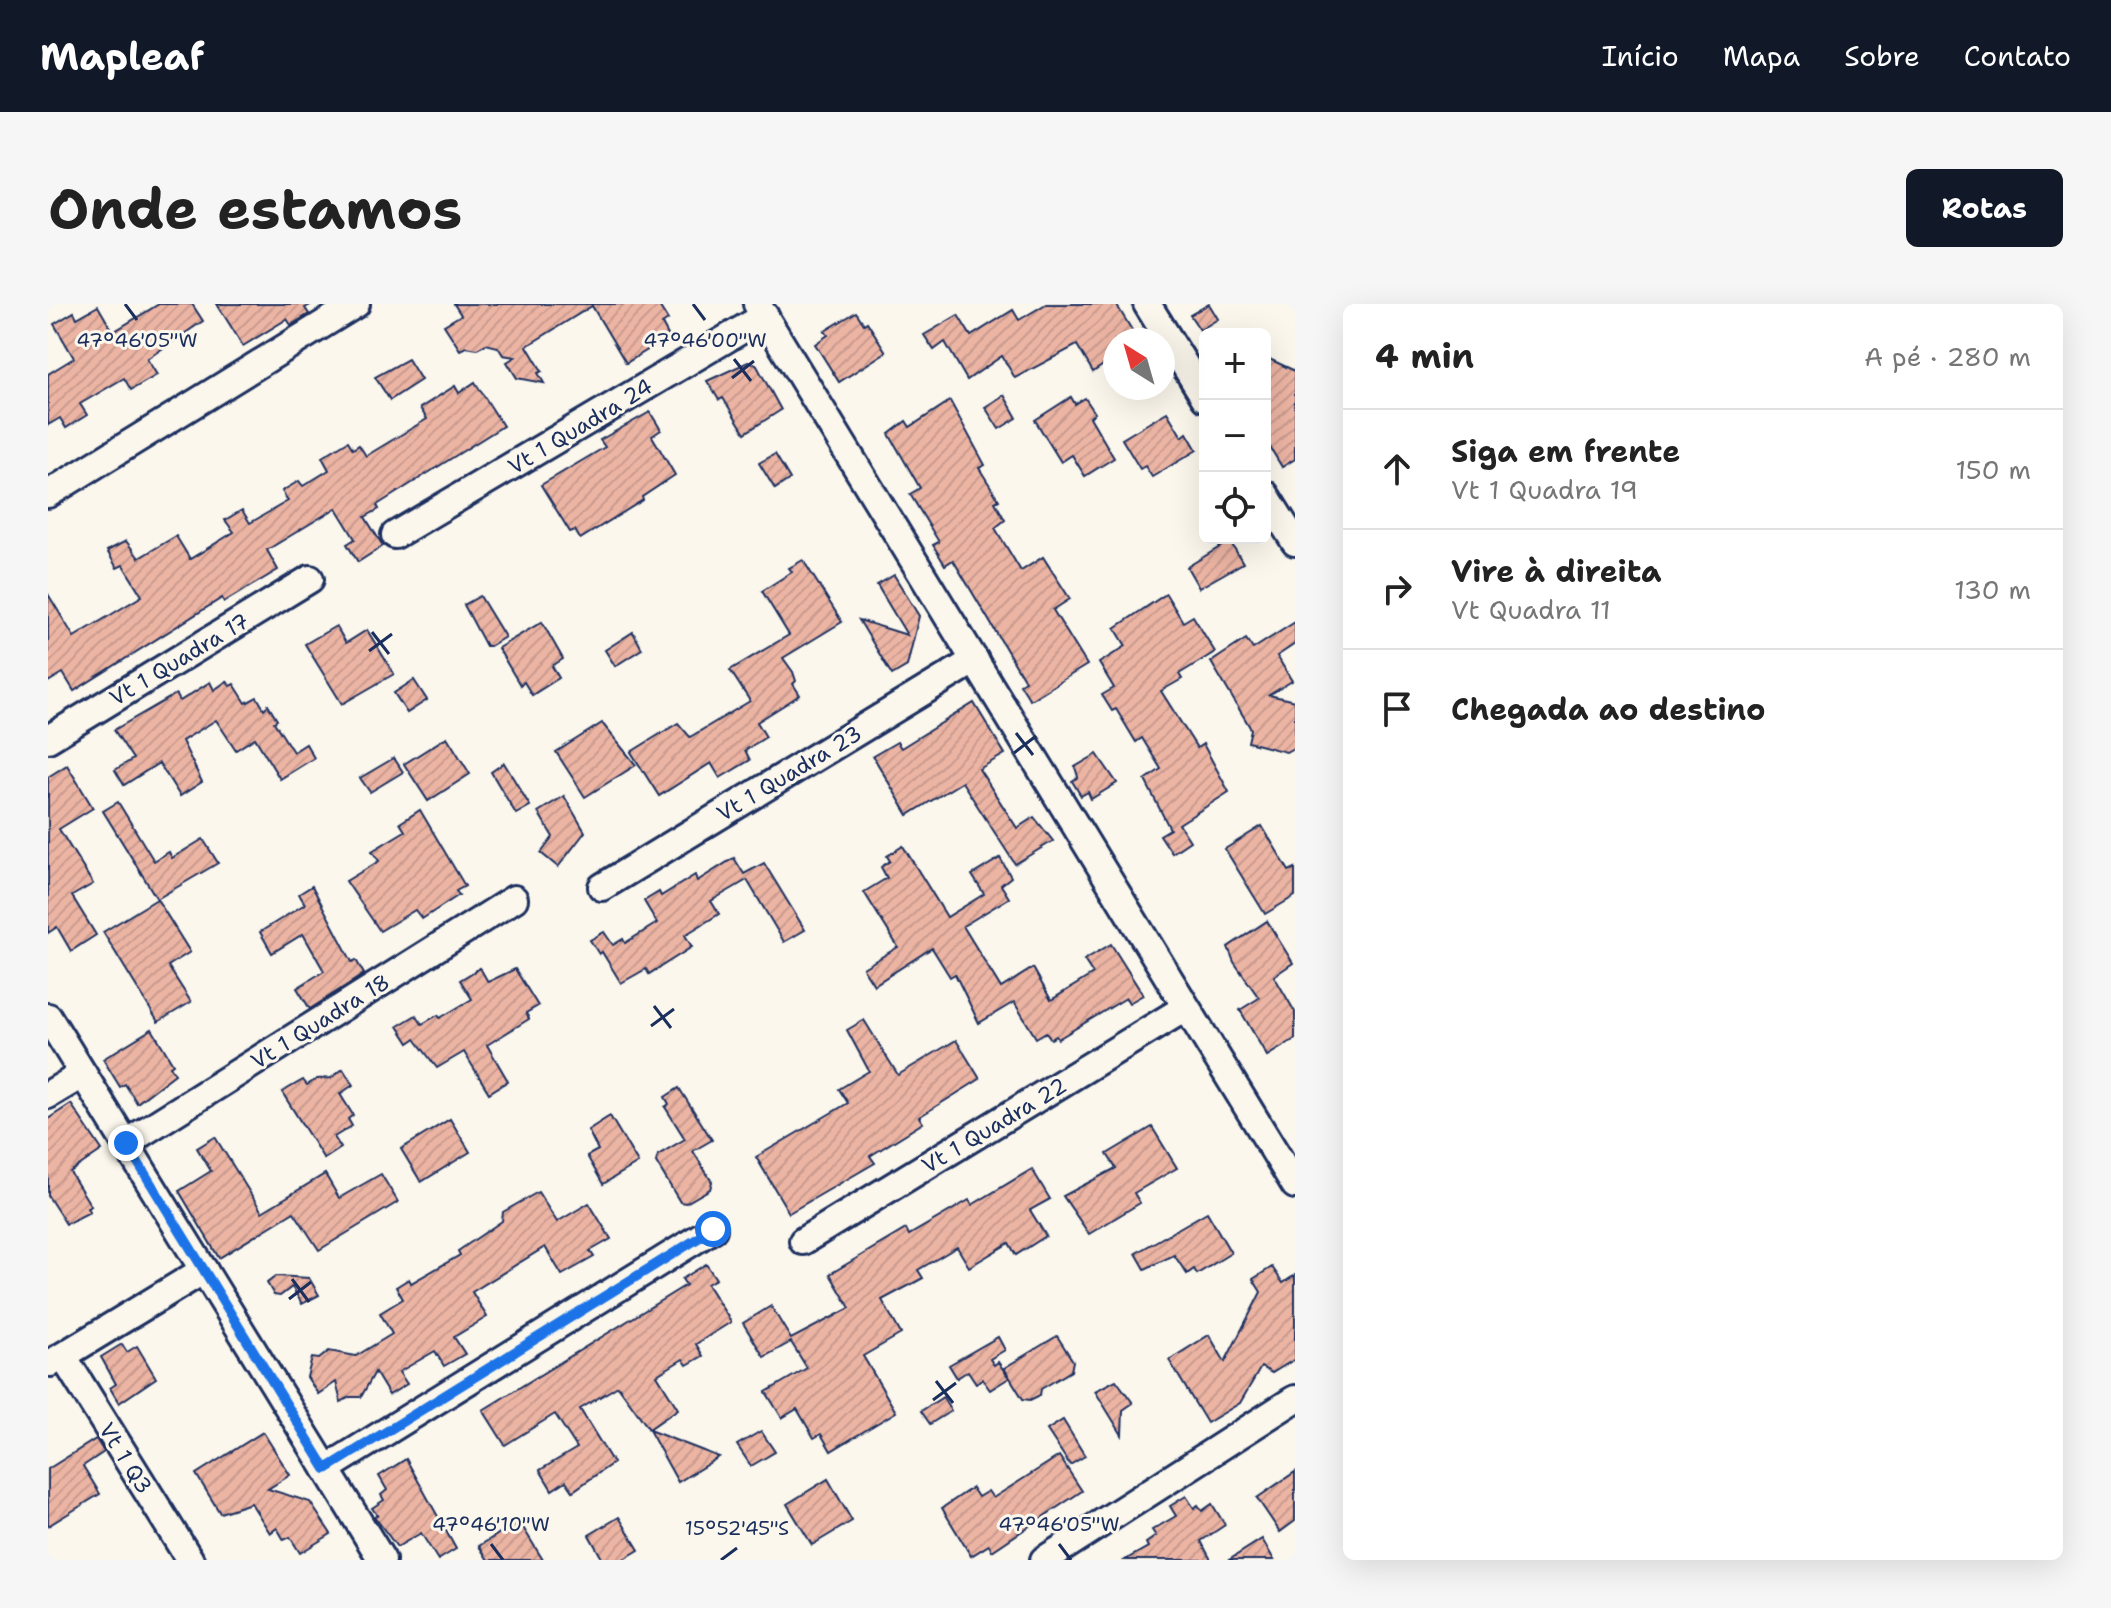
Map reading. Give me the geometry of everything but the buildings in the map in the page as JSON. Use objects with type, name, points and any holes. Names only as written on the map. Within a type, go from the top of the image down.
[{"type":"street","points":[[48,494],[356,304]]},
{"type":"street","points":[[1147,304],[1199,388]]},
{"type":"street","points":[[761,310],[1295,1185]]},
{"type":"street","name":"Vt 1 Quadra 24","points":[[395,535],[761,310]]},
{"type":"street","points":[[1271,504],[1295,542]]},
{"type":"street","name":"Vt 1 Quadra 17","points":[[48,739],[310,579]]},
{"type":"street","name":"Vt 1 Quadra 23","points":[[602,887],[975,660]]},
{"type":"street","name":"Vt 1 Quadra 18","points":[[126,1143],[514,899]]},
{"type":"street","name":"Vt 1 Quadra 22","points":[[803,1241],[1185,1008]]},
{"type":"street","points":[[48,1017],[382,1560]]},
{"type":"street","points":[[48,1095],[83,1074]]},
{"type":"street","points":[[326,1469],[713,1229]]},
{"type":"street","points":[[56,1360],[204,1270]]},
{"type":"street","name":"Vt 1 Q3","points":[[56,1360],[190,1560]]},
{"type":"street","points":[[1044,1560],[1295,1399]]},
{"type":"route","points":[[126,1143],[326,1469],[713,1229]]}]
